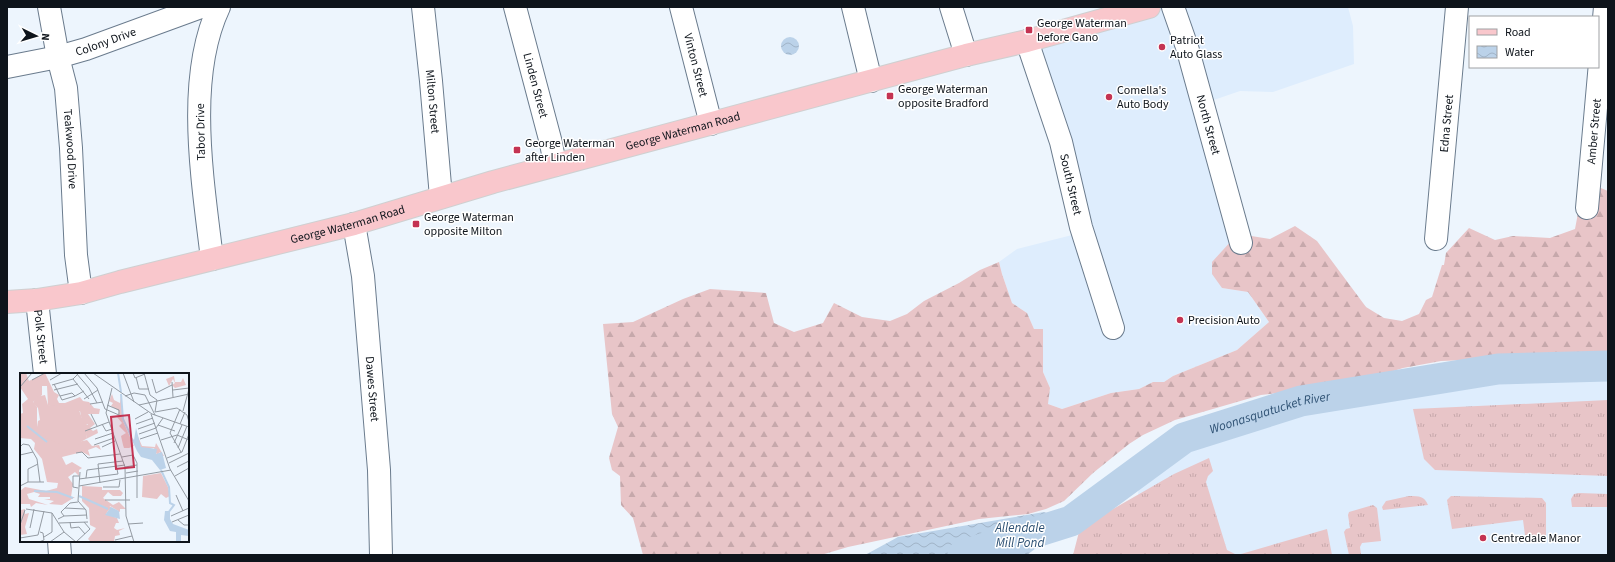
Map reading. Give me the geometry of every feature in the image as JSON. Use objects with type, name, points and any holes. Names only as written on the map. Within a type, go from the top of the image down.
[{"type":"main road","name":"George Waterman Road","points":[[7,302],[37,300],[81,293],[354,224],[441,197],[555,165],[966,55],[1027,41],[1119,11],[1149,7]]},
{"type":"street","name":"Teakwood Drive","points":[[49,7],[58,57],[66,88],[71,148],[76,256],[81,293]]},
{"type":"street","name":"Colony Drive","points":[[7,66],[58,57],[116,39],[201,7]]},
{"type":"street","name":"Tabor Drive","points":[[212,259],[202,179],[199,109],[203,61],[207,39],[219,7]]},
{"type":"street","name":"Milton Street","points":[[423,7],[441,197]]},
{"type":"street","name":"Linden Street","points":[[515,7],[551,143],[555,165]]},
{"type":"street","name":"Vinton Street","points":[[681,7],[711,124]]},
{"type":"street","points":[[853,7],[871,81]]},
{"type":"street","points":[[951,7],[966,55]]},
{"type":"street","name":"North Street","points":[[1173,7],[1187,47],[1241,243]]},
{"type":"street","name":"Edna Street","points":[[1436,239],[1457,7]]},
{"type":"street","name":"Amber Street","points":[[1587,208],[1605,7]]},
{"type":"street","name":"South Street","points":[[1027,41],[1061,142],[1081,227],[1113,328]]},
{"type":"street","name":"Dawes Street","points":[[354,224],[363,276],[379,463],[381,555]]},
{"type":"street","name":"Polk Street","points":[[37,300],[45,373]]},
{"type":"street","points":[[59,542],[60,555]]},
{"type":"shaded area","points":[[1140,7],[1348,7],[1353,26],[1354,64],[1273,92],[1240,91],[1205,103],[1233,221],[1222,288],[1248,292],[1269,322],[1237,350],[1173,376],[1164,382],[1153,382],[1139,389],[1111,393],[1062,409],[1048,404],[1050,388],[1043,372],[1043,330],[1034,329],[1027,313],[1012,303],[999,262],[1017,249],[1080,233],[1028,38]]},
{"type":"shaded area","points":[[1608,376],[1608,555],[1163,555],[1138,496],[1140,464],[1144,460],[1195,436],[1242,422],[1286,412],[1460,389],[1487,382],[1535,382]]},
{"type":"green space","points":[[1591,184],[1608,191],[1608,356],[1588,355],[1441,361],[1403,368],[1384,374],[1293,391],[1261,395],[1175,420],[1143,435],[1129,444],[1093,473],[1064,501],[1046,509],[1028,514],[979,519],[848,547],[821,555],[643,555],[633,518],[621,505],[620,476],[612,470],[609,458],[618,427],[612,414],[603,324],[633,322],[683,299],[710,289],[766,293],[774,323],[794,332],[823,323],[834,303],[862,317],[890,321],[907,314],[924,301],[959,283],[980,270],[999,262],[1012,303],[1027,313],[1034,329],[1043,329],[1043,372],[1050,388],[1048,404],[1062,409],[1111,393],[1139,389],[1153,382],[1164,382],[1173,376],[1237,350],[1269,322],[1248,292],[1222,288],[1212,274],[1212,262],[1233,239],[1245,235],[1270,239],[1295,226],[1317,241],[1366,307],[1384,318],[1402,321],[1419,314],[1426,300],[1432,297],[1442,265],[1444,265],[1446,253],[1469,228],[1495,240],[1513,236],[1550,238],[1575,229],[1582,192]]},
{"type":"green space","points":[[1608,400],[1608,476],[1435,470],[1424,459],[1413,409]]},
{"type":"green space","points":[[1209,458],[1213,471],[1208,476],[1206,482],[1227,550],[1235,554],[1241,554],[1327,529],[1332,555],[1073,555],[1080,528],[1174,474]]},
{"type":"green space","points":[[1574,494],[1608,494],[1608,507],[1572,507],[1571,499]]},
{"type":"green space","points":[[1409,496],[1421,497],[1428,505],[1383,510],[1382,507],[1386,501]]},
{"type":"green space","points":[[1451,496],[1542,498],[1546,503],[1546,537],[1542,542],[1526,543],[1523,520],[1452,529],[1447,500]]},
{"type":"green space","points":[[1373,505],[1377,508],[1381,541],[1362,543],[1360,547],[1361,554],[1349,555],[1344,532],[1346,529],[1350,528],[1349,512]]},
{"type":"water","points":[[786,37],[794,37],[799,42],[797,53],[794,55],[786,55],[781,50],[781,42]]},
{"type":"water","name":"Allendale Mill Pond","points":[[1044,512],[1071,521],[1027,555],[865,555],[898,537]]},
{"type":"waterway","name":"Woonasquatucket River","points":[[963,555],[1071,521],[1184,438],[1301,401],[1498,369],[1608,366]]},
{"type":"place","name":"George Waterman before Gano","points":[[1029,30]]},
{"type":"place","name":"Patriot Auto Glass","points":[[1162,47]]},
{"type":"place","name":"George Waterman opposite Bradford","points":[[890,96]]},
{"type":"place","name":"Comella's Auto Body","points":[[1109,97]]},
{"type":"place","name":"George Waterman after Linden","points":[[517,150]]},
{"type":"place","name":"George Waterman opposite Milton","points":[[416,224]]},
{"type":"place","name":"Precision Auto","points":[[1180,320]]},
{"type":"place","name":"Centredale Manor","points":[[1483,538]]}]
